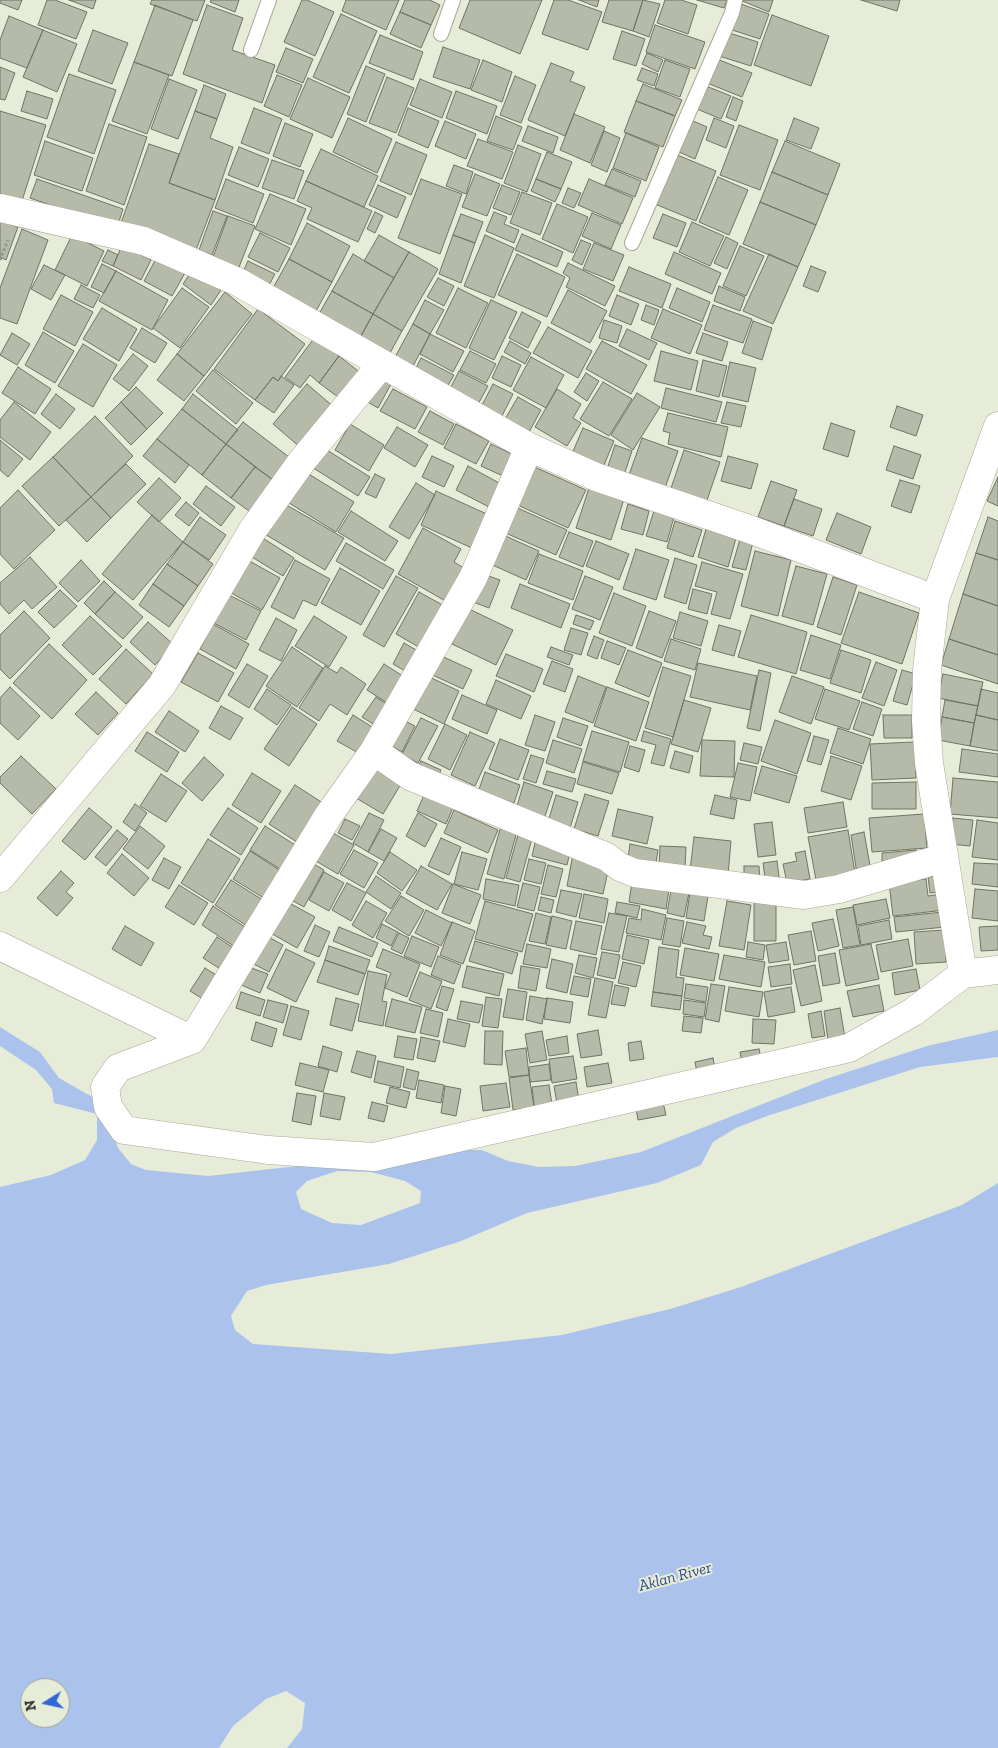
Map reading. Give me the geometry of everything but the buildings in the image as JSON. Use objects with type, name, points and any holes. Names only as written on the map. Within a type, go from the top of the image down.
[{"type":"street","points":[[0,208],[144,241],[238,282],[529,447],[596,477],[749,529],[935,599]]},
{"type":"street","points":[[0,878],[162,685],[252,531],[302,462],[382,364]]},
{"type":"street","points":[[963,974],[929,763],[926,720],[927,670],[935,599],[998,426]]},
{"type":"street","points":[[529,447],[473,578],[374,751],[328,816],[192,1040],[118,1068],[105,1087],[108,1107],[124,1130],[268,1150],[374,1157],[849,1048],[913,1012],[963,974],[998,970]]},
{"type":"street","points":[[374,751],[410,776],[607,857],[620,867],[635,873],[804,895],[839,889],[943,858]]},
{"type":"street","points":[[0,946],[192,1040]]},
{"type":"lane","points":[[251,50],[269,0]]},
{"type":"lane","points":[[442,34],[453,0]]},
{"type":"lane","points":[[632,244],[728,22],[735,0]]},
{"type":"water","name":"Aklan River","points":[[0,1027],[40,1052],[59,1078],[103,1103],[118,1148],[131,1164],[146,1170],[208,1176],[441,1150],[482,1150],[508,1161],[539,1167],[575,1166],[641,1152],[826,1079],[927,1046],[998,1030],[998,1057],[920,1067],[767,1116],[736,1128],[713,1142],[701,1165],[657,1183],[527,1213],[461,1241],[389,1264],[266,1285],[247,1291],[231,1316],[235,1330],[253,1344],[391,1354],[562,1335],[670,1309],[741,1287],[962,1205],[998,1183],[998,1748],[287,1748],[302,1729],[305,1703],[286,1691],[266,1699],[233,1726],[219,1748],[0,1748],[0,1187],[51,1175],[85,1160],[97,1140],[97,1114],[54,1103],[52,1089],[36,1070],[0,1046]],"holes":[[[337,1171],[371,1172],[405,1181],[421,1191],[420,1203],[361,1225],[332,1223],[301,1209],[296,1192],[307,1181]]]}]
